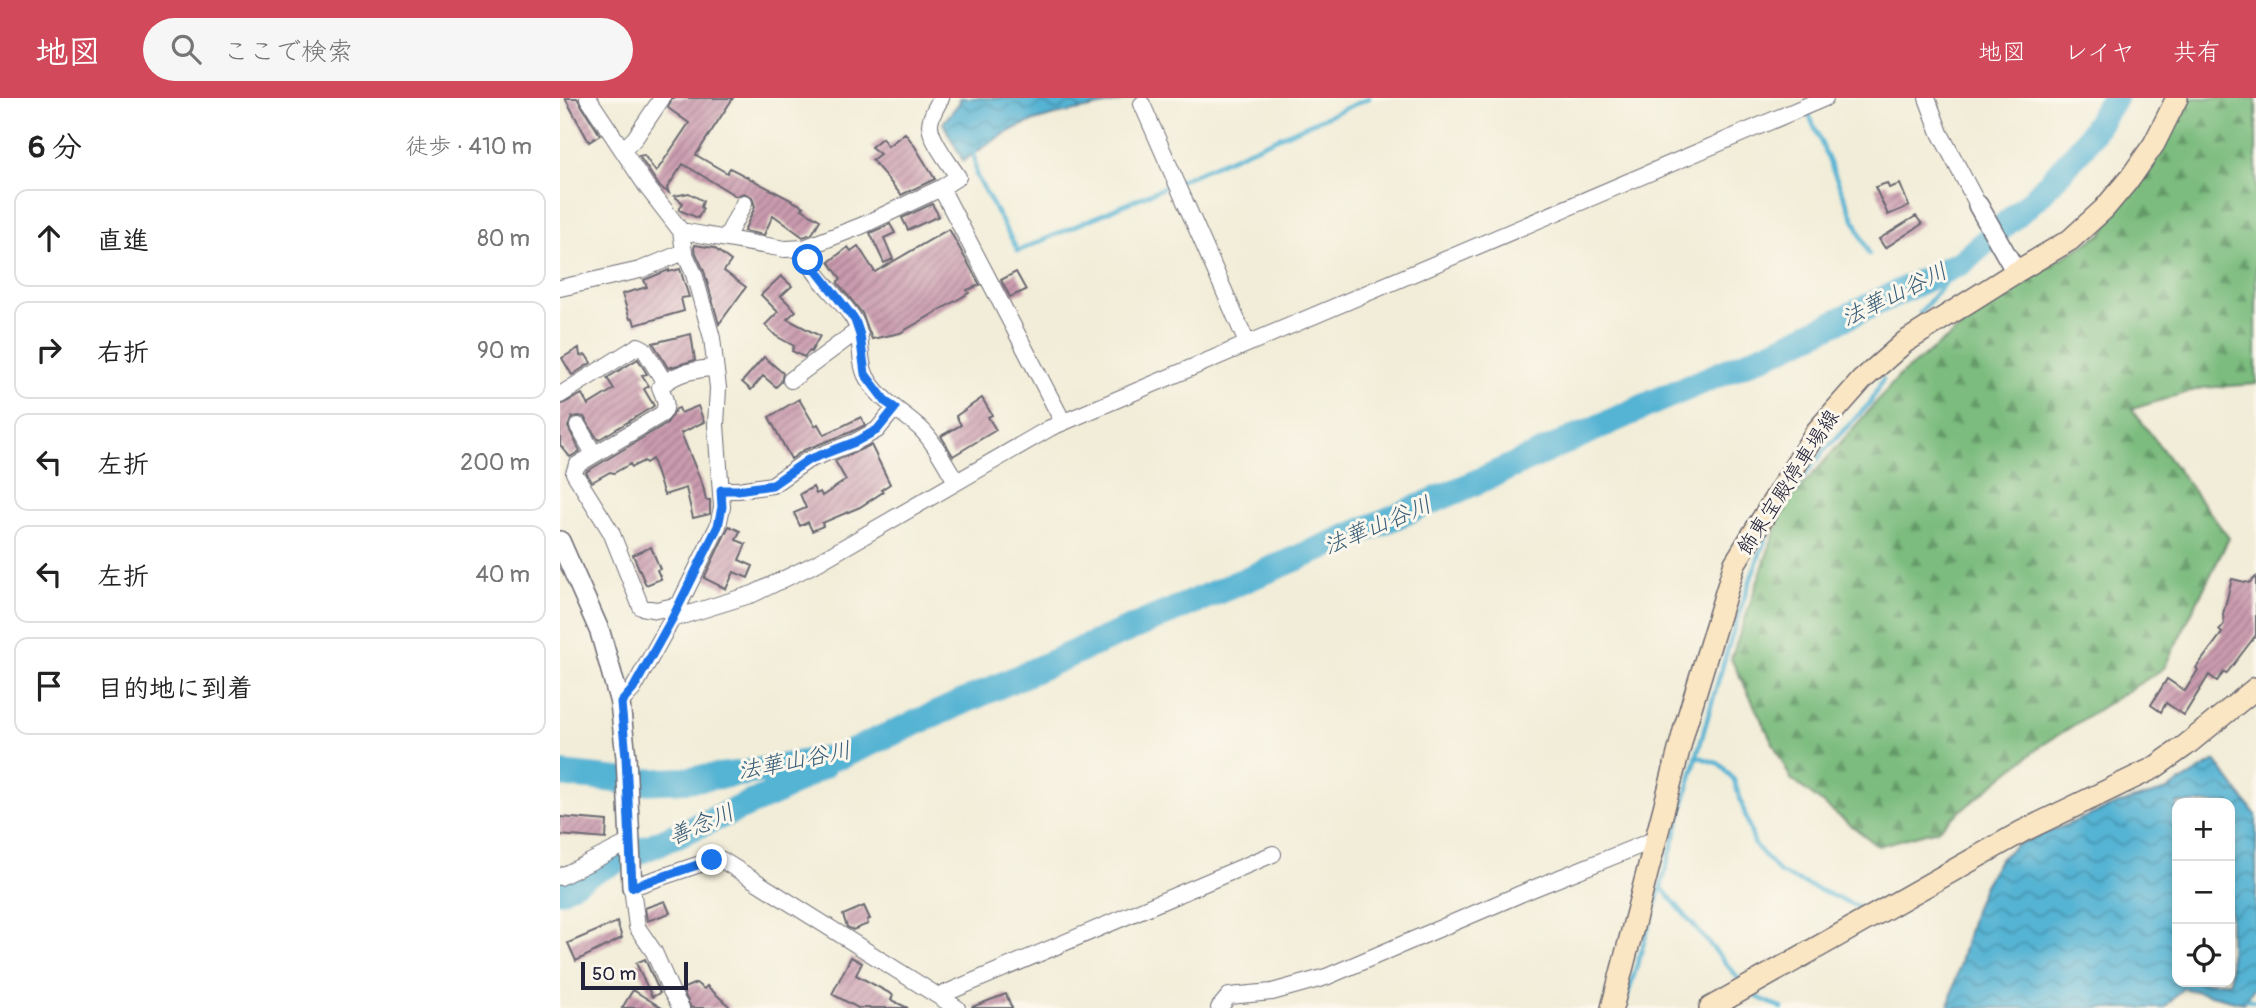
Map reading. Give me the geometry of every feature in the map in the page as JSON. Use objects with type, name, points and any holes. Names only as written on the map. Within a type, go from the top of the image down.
[{"type":"main road","name":"飾東宝殿停車場線","points":[[1612,1008],[1700,672],[1735,563],[1816,432],[1862,380],[1905,342],[2070,240],[2104,209],[2132,177],[2154,144],[2177,98]]},
{"type":"main road","points":[[1710,1008],[2023,831],[2154,768],[2256,688]]},
{"type":"street","points":[[588,98],[647,187],[681,231],[684,252],[694,274],[712,338],[718,388],[716,425],[722,507],[718,526],[676,612],[633,689],[621,703]]},
{"type":"street","points":[[623,150],[635,138],[662,98]]},
{"type":"street","points":[[681,231],[785,249],[804,248],[836,237],[941,188],[958,177],[933,137],[930,127],[941,98]]},
{"type":"street","points":[[715,367],[679,373],[664,383],[660,387],[666,409],[662,415],[577,465],[574,472],[611,532],[641,607],[676,612],[753,594],[817,563],[1063,422],[1825,98]]},
{"type":"street","points":[[1927,98],[1940,133],[2015,272]]},
{"type":"street","points":[[1142,104],[1247,343]]},
{"type":"street","points":[[941,188],[1063,422]]},
{"type":"street","points":[[726,238],[744,203]]},
{"type":"street","points":[[804,248],[808,260],[855,320],[860,335],[865,374],[886,402],[926,434],[956,481]]},
{"type":"street","points":[[560,288],[640,270],[684,252]]},
{"type":"street","points":[[791,380],[853,334],[860,335]]},
{"type":"street","points":[[560,395],[638,346],[644,349],[664,383]]},
{"type":"street","points":[[721,490],[772,485],[808,460],[855,442],[877,430],[895,408]]},
{"type":"street","points":[[578,426],[594,454]]},
{"type":"street","points":[[560,541],[600,632],[621,703],[637,927],[654,952],[681,1008]]},
{"type":"street","points":[[1219,1008],[1229,996],[1272,992],[1326,977],[1656,839]]},
{"type":"street","points":[[560,877],[630,844]]},
{"type":"street","points":[[939,996],[1273,854]]},
{"type":"street","points":[[632,881],[722,860],[957,1008]]},
{"type":"green space","points":[[2191,98],[2256,98],[2256,384],[2202,388],[2132,409],[2229,538],[2164,668],[2041,746],[1937,830],[1878,846],[1791,779],[1731,659],[1783,508],[1901,374],[2010,290],[2103,233]]},
{"type":"water","points":[[959,98],[1133,98],[1025,124],[963,161],[943,123],[960,102]]},
{"type":"water","points":[[2215,761],[2256,815],[2256,985],[2243,1003],[2183,988],[2164,1008],[1948,1008],[1974,910],[1984,885],[1999,860],[2016,845],[2118,804],[2167,790]]},
{"type":"building","points":[[565,98],[577,98],[600,135],[589,142]]},
{"type":"building","points":[[672,98],[733,98],[696,155],[727,173],[730,168],[804,207],[802,209],[820,220],[812,234],[803,237],[773,215],[764,235],[744,231],[755,207],[752,197],[744,193],[736,196],[683,164],[667,188],[669,193],[660,187],[639,156],[644,155],[656,172],[689,123],[668,108]]},
{"type":"building","points":[[905,133],[935,179],[901,195],[872,160],[880,154],[871,147],[882,138],[888,146]]},
{"type":"building","points":[[1887,183],[1889,188],[1900,184],[1909,206],[1888,215],[1875,187]]},
{"type":"building","points":[[689,193],[703,201],[703,209],[698,218],[679,210],[683,203],[674,196]]},
{"type":"building","points":[[932,204],[939,216],[908,230],[902,218]]},
{"type":"building","points":[[1916,216],[1922,224],[1885,248],[1879,239]]},
{"type":"building","points":[[890,224],[895,233],[884,238],[893,259],[884,263],[870,233]]},
{"type":"building","points":[[949,229],[980,285],[967,290],[969,293],[900,333],[872,339],[862,313],[838,283],[841,279],[829,262],[848,247],[851,251],[858,246],[875,272]]},
{"type":"building","points":[[695,245],[714,248],[731,261],[724,271],[746,287],[719,324],[704,271],[694,249]]},
{"type":"building","points":[[680,269],[689,297],[681,298],[684,311],[635,325],[633,318],[630,319],[622,294],[647,287],[644,280],[669,270]]},
{"type":"building","points":[[1016,272],[1026,290],[1010,297],[1001,280]]},
{"type":"building","points":[[781,276],[792,286],[781,296],[796,311],[787,319],[820,336],[811,352],[804,357],[792,351],[794,346],[776,336],[765,325],[778,312],[761,295]]},
{"type":"building","points":[[691,334],[695,360],[668,368],[653,343]]},
{"type":"building","points":[[579,348],[580,356],[586,355],[591,363],[572,375],[562,358]]},
{"type":"building","points":[[764,357],[783,373],[781,382],[776,387],[763,376],[751,390],[742,382]]},
{"type":"building","points":[[638,359],[647,374],[642,375],[649,386],[644,389],[654,406],[598,440],[584,417],[572,417],[568,427],[580,451],[570,457],[560,445],[560,405],[582,394],[588,405],[614,389],[607,378]]},
{"type":"building","points":[[982,398],[992,415],[988,417],[996,430],[953,456],[941,436],[961,425],[956,416]]},
{"type":"building","points":[[799,399],[815,426],[818,424],[824,435],[861,417],[865,425],[804,450],[791,459],[769,417]]},
{"type":"building","points":[[698,406],[704,422],[681,433],[706,500],[710,500],[710,514],[693,518],[686,488],[664,495],[652,459],[632,467],[630,464],[592,482],[586,472],[667,423],[676,409],[679,408],[681,413]]},
{"type":"building","points":[[871,445],[890,484],[881,490],[883,492],[860,507],[822,523],[823,526],[812,531],[808,522],[800,526],[794,513],[806,508],[800,494],[813,487],[816,494],[820,492],[822,496],[846,480],[835,461]]},
{"type":"building","points":[[729,526],[740,531],[736,540],[746,544],[739,560],[753,566],[748,578],[734,572],[726,589],[704,578]]},
{"type":"building","points":[[651,547],[661,579],[646,585],[633,555]]},
{"type":"building","points":[[2256,577],[2256,635],[2226,674],[2224,672],[2217,681],[2209,675],[2184,715],[2166,703],[2161,712],[2151,705],[2167,679],[2185,691],[2198,670],[2196,668],[2222,633],[2219,630],[2224,624],[2223,614],[2232,579],[2249,583]]},
{"type":"building","points":[[560,817],[607,821],[606,839],[560,835]]},
{"type":"building","points":[[665,901],[670,913],[647,921],[645,908]]},
{"type":"building","points":[[864,906],[870,919],[867,920],[868,924],[853,930],[847,927],[843,915]]},
{"type":"building","points":[[617,922],[622,938],[576,961],[568,943]]},
{"type":"building","points":[[851,957],[862,963],[856,975],[893,995],[891,1000],[908,1008],[858,1008],[832,994]]},
{"type":"building","points":[[645,959],[660,993],[652,997],[636,963]]},
{"type":"building","points":[[696,983],[704,989],[707,986],[731,1008],[691,1008],[682,989]]},
{"type":"building","points":[[633,990],[662,1008],[622,1008]]},
{"type":"building","points":[[1006,994],[1012,1008],[972,1008],[972,1007]]},
{"type":"waterway","points":[[974,151],[976,175],[1018,251],[1369,98]]},
{"type":"waterway","name":"法華山谷川","points":[[560,774],[637,782],[685,780],[745,773],[841,756],[1096,643],[1461,489],[1781,348],[1962,262],[2039,195],[2084,145],[2114,98]]},
{"type":"waterway","points":[[1807,110],[1869,254]]},
{"type":"waterway","points":[[1920,313],[1962,262]]},
{"type":"waterway","points":[[1785,501],[1823,452],[1870,403],[1883,379]]},
{"type":"waterway","points":[[1624,1008],[1740,610],[1773,520]]},
{"type":"waterway","points":[[1696,756],[1720,764],[1734,780],[1755,845],[1780,873],[1863,909],[1875,903]]},
{"type":"waterway","name":"善念川","points":[[560,890],[596,870],[779,791],[824,765]]},
{"type":"waterway","points":[[1661,887],[1740,980]]},
{"type":"waterway","points":[[1752,995],[1782,1008]]},
{"type":"waterway","points":[[2247,999],[2256,1001]]},
{"type":"route","points":[[712,860],[632,887],[621,703],[633,689],[672,619],[718,526],[722,507],[721,490],[772,485],[808,460],[855,442],[877,430],[895,408],[886,402],[865,374],[860,335],[855,320],[808,260]]}]
